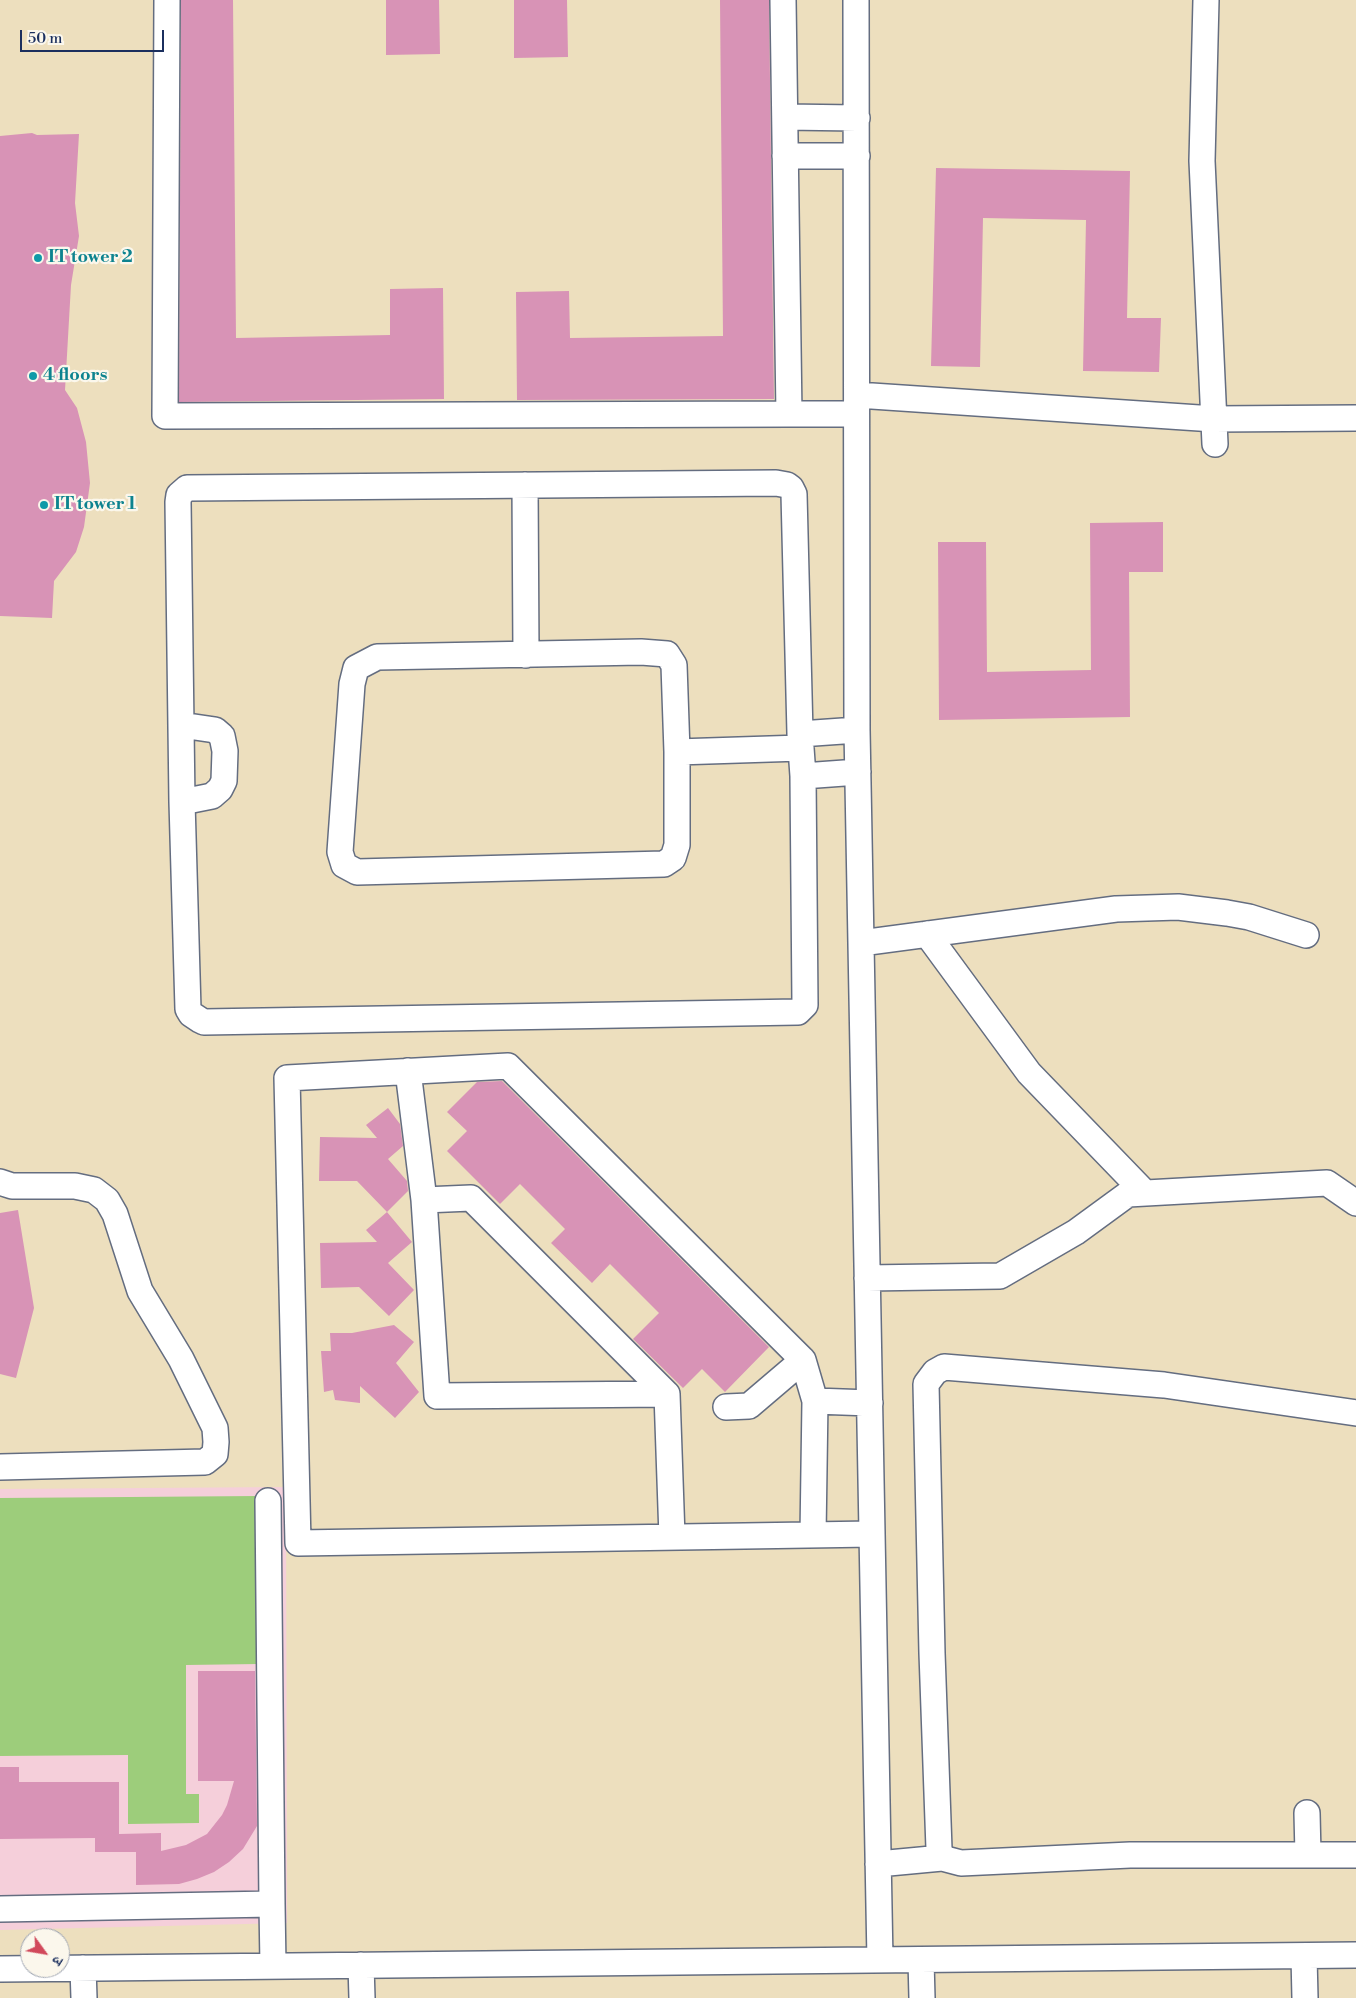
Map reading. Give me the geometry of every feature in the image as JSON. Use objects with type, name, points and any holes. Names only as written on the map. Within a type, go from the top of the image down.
[{"type":"street","points":[[167,0],[165,416],[789,414],[856,405],[1214,432],[1356,418]]},
{"type":"street","points":[[783,0],[789,414]]},
{"type":"street","points":[[856,0],[857,730],[880,1960]]},
{"type":"street","points":[[1206,0],[1202,161],[1214,432]]},
{"type":"street","points":[[785,117],[856,118]]},
{"type":"street","points":[[785,156],[857,156]]},
{"type":"street","points":[[776,483],[787,485],[794,494],[806,738],[803,776],[805,1005],[798,1012],[214,1022],[200,1020],[191,1014],[188,1009],[181,725],[178,502],[179,495],[185,489],[776,483]]},
{"type":"street","points":[[526,485],[526,655]]},
{"type":"street","points":[[641,652],[667,654],[674,664],[677,752],[677,845],[674,858],[664,864],[358,872],[344,865],[340,852],[340,842],[352,684],[356,668],[377,657],[641,652]]},
{"type":"street","points":[[181,725],[215,730],[222,736],[225,751],[224,781],[220,789],[212,796],[182,802]]},
{"type":"street","points":[[677,752],[806,738],[857,730]]},
{"type":"street","points":[[803,776],[858,772]]},
{"type":"street","points":[[861,943],[1116,909],[1178,907],[1242,916],[1306,935]]},
{"type":"street","points":[[927,934],[1029,1073],[1145,1193]]},
{"type":"street","points":[[814,1535],[815,1401],[803,1360],[508,1066],[287,1078],[298,1542],[672,1537],[814,1535],[872,1534]]},
{"type":"street","points":[[408,1071],[424,1200],[437,1396],[667,1394]]},
{"type":"street","points":[[0,1182],[12,1186],[75,1186],[94,1190],[107,1200],[115,1214],[140,1291],[181,1359],[215,1428],[216,1442],[215,1454],[205,1462],[0,1467]]},
{"type":"street","points":[[867,1278],[1000,1276],[1076,1232],[1128,1194],[1327,1183],[1356,1203]]},
{"type":"street","points":[[424,1200],[471,1198],[667,1394],[672,1537]]},
{"type":"street","points":[[726,1406],[749,1406],[803,1360]]},
{"type":"street","points":[[942,1858],[939,1849],[934,1712],[926,1384],[935,1372],[944,1368],[1164,1385],[1356,1413]]},
{"type":"street","points":[[815,1401],[870,1403]]},
{"type":"street","points":[[268,1501],[273,1966]]},
{"type":"street","points":[[1307,1813],[1308,1855]]},
{"type":"street","points":[[878,1864],[942,1858],[961,1863],[1130,1855],[1356,1855]]},
{"type":"street","points":[[0,1909],[272,1904]]},
{"type":"street","points":[[0,1969],[1356,1955]]},
{"type":"street","points":[[1304,1956],[1305,1998]]},
{"type":"street","points":[[921,1960],[922,1998]]},
{"type":"street","points":[[361,1966],[362,1998]]},
{"type":"street","points":[[83,1968],[84,1998]]},
{"type":"shaded area","points":[[286,1487],[287,1923],[20,1928],[20,1930],[0,1930],[0,1489]]},
{"type":"green space","points":[[258,1496],[258,1664],[186,1665],[186,1794],[199,1794],[199,1823],[128,1824],[128,1755],[0,1756],[0,1498]]},
{"type":"building","points":[[181,0],[233,0],[236,338],[390,335],[390,289],[443,288],[444,399],[179,402]]},
{"type":"building","points":[[386,0],[439,0],[440,54],[386,55]]},
{"type":"building","points":[[514,0],[567,0],[568,57],[514,58]]},
{"type":"building","points":[[720,0],[769,0],[774,399],[517,400],[516,292],[569,291],[570,338],[723,336]]},
{"type":"building","name":"4 floors","points":[[32,133],[37,135],[79,134],[75,203],[79,236],[71,285],[65,390],[77,408],[86,442],[90,483],[84,527],[76,552],[54,581],[52,618],[0,616],[0,136]]},
{"type":"building","points":[[936,168],[1130,171],[1127,318],[1161,318],[1159,372],[1083,371],[1086,220],[983,218],[980,367],[931,366]]},
{"type":"building","points":[[1163,522],[1163,572],[1129,572],[1130,717],[939,720],[938,542],[986,542],[987,672],[1091,670],[1090,523]]},
{"type":"building","points":[[502,1081],[769,1347],[725,1392],[702,1369],[683,1388],[633,1339],[659,1313],[610,1264],[592,1283],[551,1243],[565,1229],[520,1184],[500,1204],[447,1151],[467,1131],[447,1112],[477,1082]]},
{"type":"building","points":[[388,1108],[400,1124],[403,1146],[388,1159],[407,1181],[408,1191],[387,1212],[357,1181],[319,1181],[320,1137],[377,1138],[366,1125]]},
{"type":"building","points":[[18,1210],[34,1308],[16,1378],[0,1374],[0,1213]]},
{"type":"building","points":[[387,1212],[412,1242],[388,1263],[414,1290],[389,1316],[359,1287],[321,1288],[320,1243],[377,1242],[366,1230]]},
{"type":"building","points":[[394,1325],[414,1342],[396,1363],[419,1392],[395,1418],[360,1386],[360,1403],[335,1400],[333,1390],[324,1392],[321,1351],[331,1351],[330,1333],[352,1333]]},
{"type":"building","points":[[198,1671],[255,1671],[257,1826],[243,1849],[229,1862],[214,1872],[179,1884],[136,1885],[136,1852],[95,1852],[95,1838],[0,1839],[0,1767],[19,1767],[19,1782],[119,1782],[119,1834],[161,1833],[161,1851],[186,1845],[207,1834],[222,1815],[234,1781],[198,1781]]},
{"type":"place","name":"IT tower 2","points":[[38,258]]},
{"type":"place","name":"4 floors","points":[[33,376]]},
{"type":"place","name":"IT tower 1","points":[[44,505]]}]
